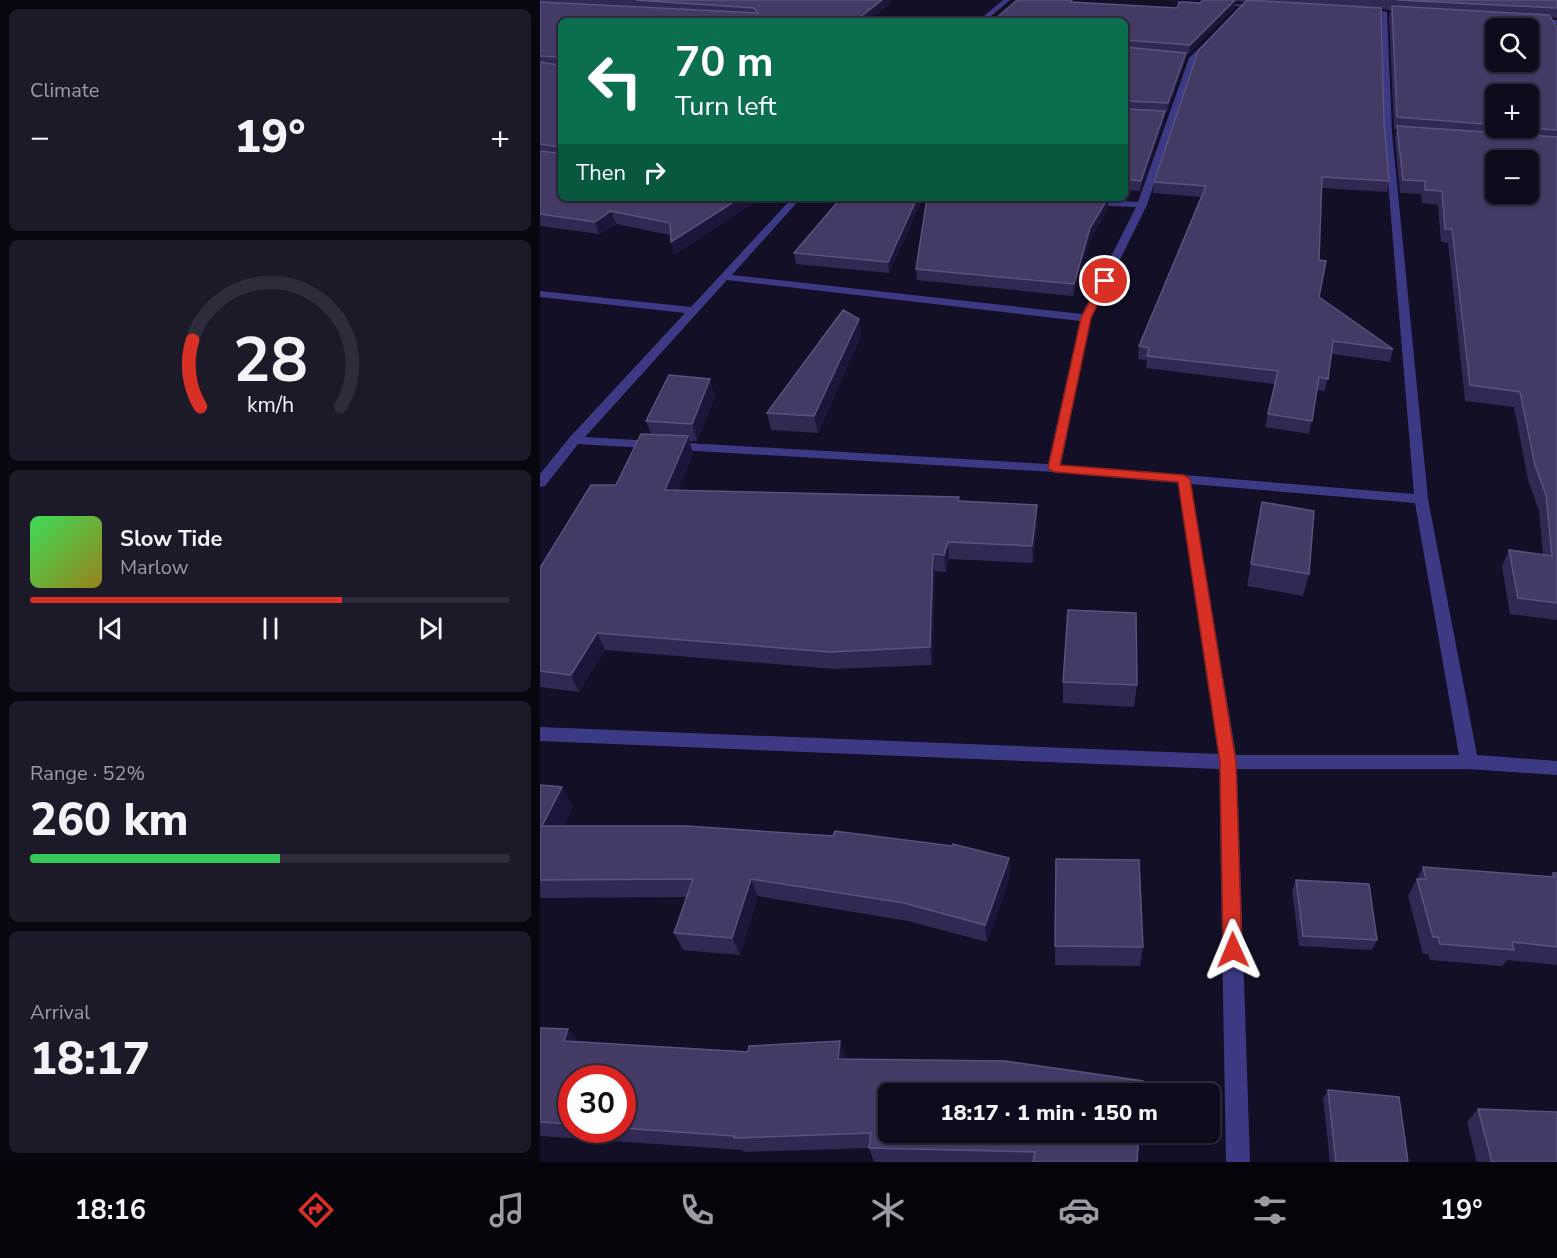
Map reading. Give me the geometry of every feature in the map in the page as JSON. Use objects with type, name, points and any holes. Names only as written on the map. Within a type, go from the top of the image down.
[{"type":"street","points":[[985,18],[1007,0]]},
{"type":"street","points":[[1165,0],[1239,9],[1266,6]]},
{"type":"street","points":[[1384,12],[1421,499],[1469,762]]},
{"type":"street","points":[[1539,21],[1554,22],[1554,30]]},
{"type":"street","points":[[1054,468],[1086,318],[1142,205],[1192,58],[1221,28]]},
{"type":"street","points":[[1181,57],[1192,58]]},
{"type":"street","points":[[1160,116],[1172,117]]},
{"type":"street","points":[[540,483],[575,441],[794,201]]},
{"type":"street","points":[[1083,201],[1142,205]]},
{"type":"street","points":[[724,277],[1086,318]]},
{"type":"street","points":[[540,294],[695,311]]},
{"type":"street","points":[[575,441],[1054,468],[1421,499]]},
{"type":"street","points":[[1184,479],[1228,762],[1238,1162]]},
{"type":"street","points":[[540,734],[1228,762],[1469,762],[1557,768]]},
{"type":"building","points":[[636,0],[882,0],[859,18],[558,18],[558,57],[540,56],[540,2],[758,13],[754,8]]},
{"type":"building","points":[[1017,0],[1072,0],[1071,2],[1177,8],[1179,2],[1235,0],[1190,45],[1128,40],[1128,18],[996,18]]},
{"type":"building","points":[[1247,0],[1381,8],[1384,123],[1389,181],[1322,177],[1319,260],[1326,261],[1319,297],[1393,349],[1333,341],[1328,379],[1319,377],[1312,421],[1268,414],[1278,371],[1147,356],[1149,348],[1139,346],[1206,186],[1154,182],[1198,51]]},
{"type":"building","points":[[1397,0],[1557,0],[1557,8]]},
{"type":"building","points":[[1392,6],[1549,15],[1557,27],[1557,130],[1539,129],[1539,84],[1485,84],[1485,124],[1397,117]]},
{"type":"building","points":[[1128,47],[1186,53],[1168,103],[1128,101]]},
{"type":"building","points":[[540,62],[558,65],[558,147],[540,144]]},
{"type":"building","points":[[1128,109],[1165,111],[1141,181],[1128,179]]},
{"type":"building","points":[[1397,126],[1485,132],[1485,138],[1557,137],[1557,603],[1518,598],[1509,550],[1552,556],[1546,495],[1535,465],[1520,392],[1470,385],[1452,229],[1445,229],[1442,191],[1425,190],[1425,181],[1403,180]]},
{"type":"building","points":[[558,150],[558,201],[735,201],[671,242],[670,223],[611,211],[595,222],[540,214],[540,151],[557,153]]},
{"type":"building","points":[[838,201],[916,201],[888,262],[794,253]]},
{"type":"building","points":[[927,201],[1106,201],[1090,228],[1074,284],[916,269]]},
{"type":"building","points":[[843,310],[859,319],[814,416],[767,413]]},
{"type":"building","points":[[669,375],[710,379],[692,424],[646,421]]},
{"type":"building","points":[[641,434],[688,436],[665,490],[959,497],[958,501],[1037,505],[1032,546],[948,542],[944,555],[933,554],[930,647],[830,652],[597,633],[571,675],[540,671],[540,568],[591,485],[616,485]]},
{"type":"building","points":[[1262,502],[1314,511],[1309,574],[1251,564]]},
{"type":"building","points":[[1068,610],[1136,613],[1137,685],[1063,682]]},
{"type":"building","points":[[540,785],[562,787],[542,826],[687,826],[833,836],[835,831],[952,846],[953,844],[1009,858],[985,925],[904,903],[751,879],[732,938],[674,933],[693,879],[540,880]]},
{"type":"building","points":[[1056,859],[1139,860],[1143,947],[1055,946]]},
{"type":"building","points":[[1423,867],[1554,877],[1553,873],[1557,873],[1557,947],[1512,942],[1514,950],[1440,944],[1438,937],[1433,937],[1417,879],[1426,879]]},
{"type":"building","points":[[1296,880],[1369,884],[1377,940],[1303,936]]},
{"type":"building","points":[[540,1028],[568,1029],[564,1041],[748,1052],[749,1046],[840,1041],[838,1059],[1005,1061],[1143,1081],[1143,1083],[878,1083],[878,1143],[1138,1143],[1137,1162],[1033,1162],[1035,1152],[869,1148],[871,1133],[734,1138],[734,1136],[636,1129],[636,1065],[558,1065],[558,1123],[540,1122]]},
{"type":"building","points":[[1328,1090],[1399,1097],[1408,1162],[1336,1162]]},
{"type":"building","points":[[1478,1109],[1557,1112],[1557,1162],[1492,1162]]},
{"type":"route","points":[[1105,281],[1086,318],[1054,468],[1184,479],[1228,762],[1233,950]]}]
